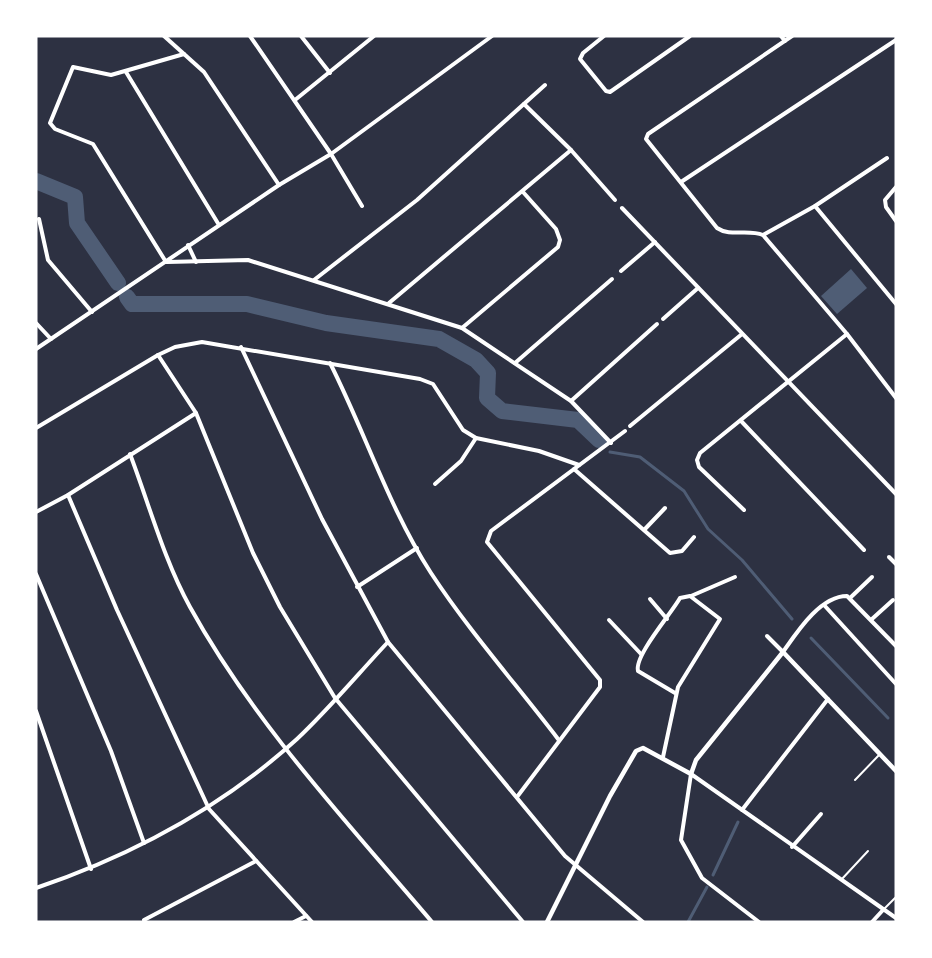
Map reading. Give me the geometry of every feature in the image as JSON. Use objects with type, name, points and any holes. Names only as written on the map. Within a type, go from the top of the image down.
[{"type":"street","points":[[164,36],[204,72],[279,185]]},
{"type":"street","points":[[250,36],[331,154],[362,206]]},
{"type":"street","points":[[301,36],[330,73]]},
{"type":"street","points":[[295,100],[374,36]]},
{"type":"street","points":[[36,349],[188,245],[331,154],[492,36]]},
{"type":"street","points":[[604,36],[583,53],[580,59],[606,91],[610,92],[690,36]]},
{"type":"street","points":[[782,36],[785,41]]},
{"type":"street","points":[[792,36],[646,136],[647,142],[721,230],[753,231],[763,235],[847,334],[896,398]]},
{"type":"street","points":[[681,182],[896,40]]},
{"type":"street","points":[[166,262],[93,144],[55,129],[50,123],[70,69],[75,66],[111,75],[184,54]]},
{"type":"street","points":[[126,72],[219,225]]},
{"type":"street","points":[[314,280],[417,200],[545,85]]},
{"type":"street","points":[[524,104],[571,150],[615,200]]},
{"type":"street","points":[[388,304],[571,150]]},
{"type":"street","points":[[763,235],[815,206],[887,158]]},
{"type":"street","points":[[896,187],[885,200],[886,207],[896,221]]},
{"type":"street","points":[[462,328],[558,246],[560,240],[556,229],[523,192]]},
{"type":"street","points":[[815,206],[896,304]]},
{"type":"street","points":[[622,207],[896,494]]},
{"type":"street","points":[[39,219],[48,260],[92,312]]},
{"type":"street","points":[[621,271],[654,242]]},
{"type":"street","points":[[188,245],[196,262]]},
{"type":"street","points":[[166,262],[248,260],[462,328],[571,401],[611,443]]},
{"type":"street","points":[[515,363],[612,279]]},
{"type":"street","points":[[663,319],[698,288]]},
{"type":"street","points":[[36,323],[51,339]]},
{"type":"street","points":[[571,401],[657,324]]},
{"type":"street","points":[[630,426],[742,334]]},
{"type":"street","points":[[744,510],[699,467],[697,460],[700,453],[742,422],[847,334]]},
{"type":"street","points":[[36,428],[158,354],[175,347],[202,342],[420,378],[433,384],[463,430],[476,438],[539,451],[579,465]]},
{"type":"street","points":[[241,347],[357,587],[388,642],[576,867],[636,920],[643,922]]},
{"type":"street","points":[[158,354],[196,413],[253,553],[280,607],[335,698],[523,922]]},
{"type":"street","points":[[330,363],[417,548],[460,613],[558,739]]},
{"type":"street","points":[[36,512],[68,495],[196,413]]},
{"type":"street","points":[[742,422],[864,550]]},
{"type":"street","points":[[517,796],[558,739],[600,687],[596,674],[487,542],[491,531],[625,431]]},
{"type":"street","points":[[435,484],[461,461],[476,438]]},
{"type":"street","points":[[130,454],[189,605],[228,669],[286,748],[432,922]]},
{"type":"street","points":[[574,469],[670,553],[682,551],[694,537]]},
{"type":"street","points":[[68,495],[117,610],[209,809],[312,922]]},
{"type":"street","points":[[645,529],[665,508]]},
{"type":"street","points":[[357,587],[417,548]]},
{"type":"street","points":[[889,557],[896,564]]},
{"type":"street","points":[[36,574],[111,751],[144,843]]},
{"type":"street","points":[[675,693],[638,671],[637,666],[641,654],[680,598],[735,577]]},
{"type":"street","points":[[850,598],[872,577]]},
{"type":"street","points":[[663,757],[675,693],[720,619],[690,596]]},
{"type":"street","points":[[759,922],[702,878],[681,840],[691,774],[696,760],[823,604],[838,596],[850,598],[896,646]]},
{"type":"street","points":[[650,599],[667,619]]},
{"type":"street","points":[[872,619],[893,600]]},
{"type":"street","points":[[823,604],[896,684]]},
{"type":"street","points":[[609,620],[641,654]]},
{"type":"street","points":[[767,636],[896,771]]},
{"type":"street","points":[[892,641],[896,637]]},
{"type":"street","points":[[36,888],[91,869],[209,809],[286,748],[388,642]]},
{"type":"street","points":[[742,810],[828,699]]},
{"type":"street","points":[[36,712],[91,869]]},
{"type":"street","points":[[547,922],[610,796],[636,751],[643,748],[691,774],[896,918]]},
{"type":"street","points":[[792,847],[821,814]]},
{"type":"street","points":[[144,920],[256,861]]},
{"type":"street","points":[[872,922],[883,910]]},
{"type":"street","points":[[294,922],[306,916]]},
{"type":"lane","points":[[855,780],[880,754]]},
{"type":"lane","points":[[841,880],[868,851]]},
{"type":"lane","points":[[883,910],[896,897]]},
{"type":"water","points":[[851,269],[867,288],[837,314],[821,296]]},
{"type":"waterway","points":[[36,181],[75,197],[77,223],[118,283]]},
{"type":"waterway","points":[[127,297],[132,304],[247,304],[326,323],[439,339],[476,360],[488,373],[487,398],[502,411],[578,420],[599,440]]},
{"type":"waterway","points":[[610,452],[640,457],[684,491],[708,529],[742,560],[792,619]]},
{"type":"waterway","points":[[811,638],[888,718]]},
{"type":"waterway","points":[[713,875],[738,822]]},
{"type":"waterway","points":[[688,922],[707,887]]}]
